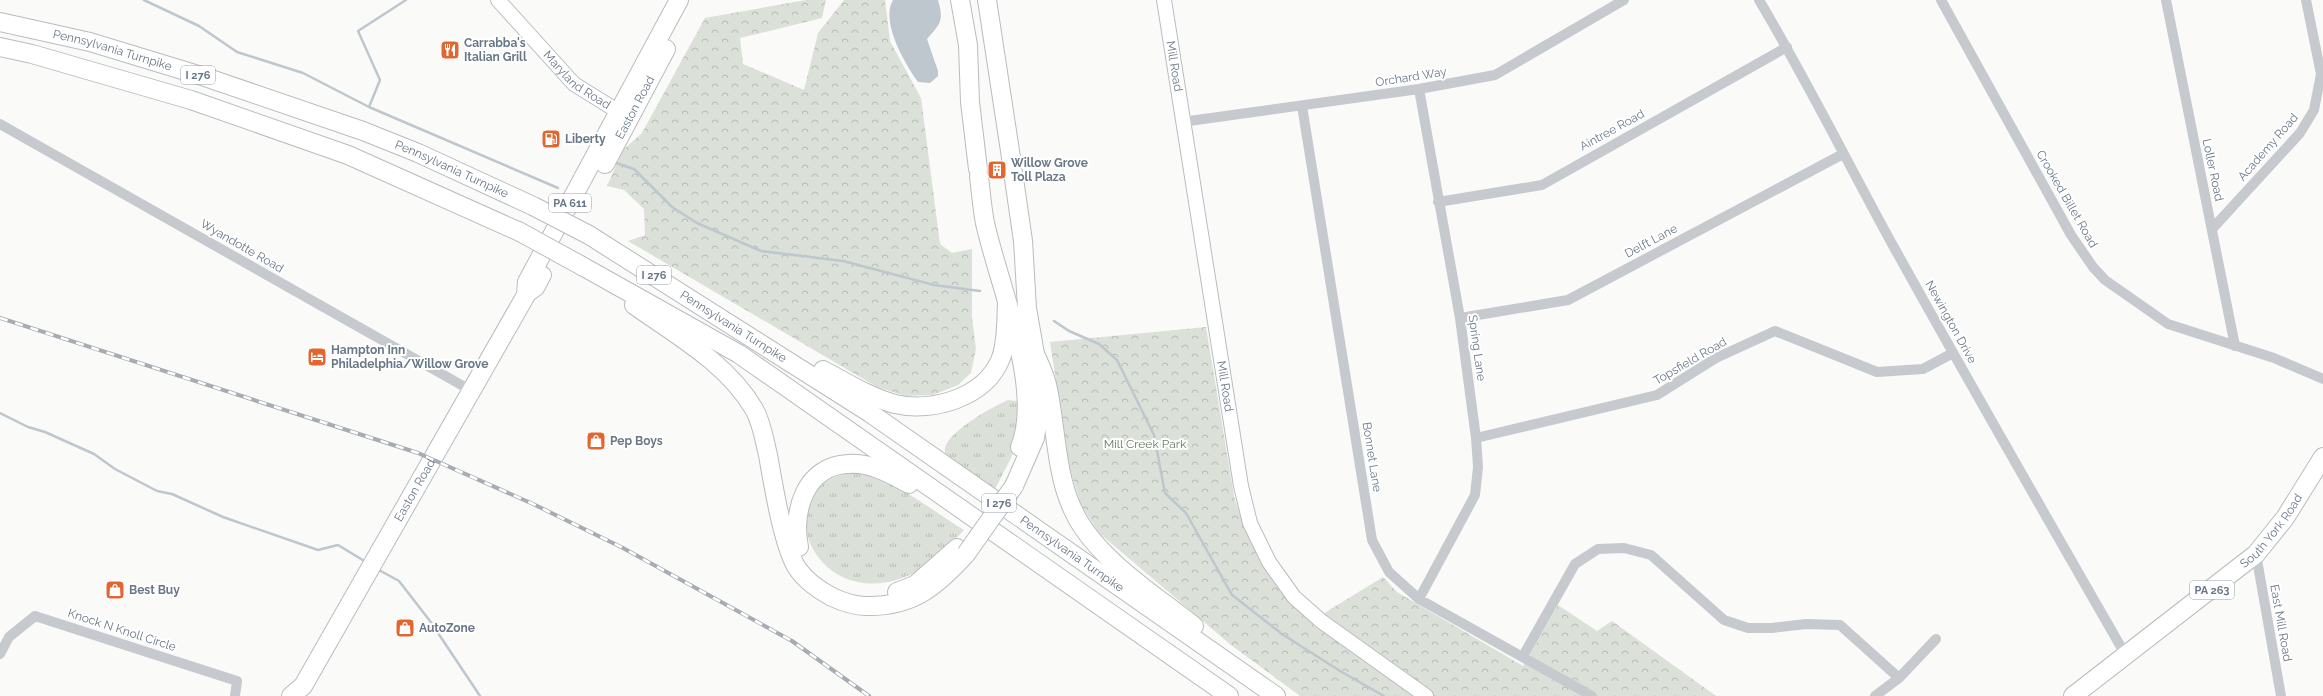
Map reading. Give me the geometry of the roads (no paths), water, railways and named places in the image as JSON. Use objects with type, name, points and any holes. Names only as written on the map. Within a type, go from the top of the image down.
[{"type":"highway","name":"Easton Road","points":[[544,275],[624,115],[679,0]]},
{"type":"highway","name":"Easton Road","points":[[299,693],[526,295],[527,282],[692,0]]},
{"type":"highway","points":[[960,0],[968,45],[972,122],[986,223],[1022,364],[1027,417],[1024,437],[1009,483]]},
{"type":"highway","points":[[968,45],[974,31],[971,0]]},
{"type":"highway","points":[[582,266],[726,372],[743,392],[754,410],[762,429],[789,548],[797,567],[803,575],[825,593],[844,602],[858,606],[898,603],[928,591],[948,574],[1009,483],[1031,449],[1039,423],[1040,404],[1036,354],[1027,308],[1023,241],[988,0]]},
{"type":"highway","name":"Pennsylvania Turnpike","points":[[0,22],[90,42],[205,77],[348,126],[418,154],[533,206],[589,235],[720,316],[870,413],[1276,696]]},
{"type":"highway","name":"Pennsylvania Turnpike","points":[[0,46],[191,100],[348,155],[520,232],[739,354],[1229,696]]},
{"type":"highway","points":[[720,316],[883,400],[902,405],[923,406],[961,397],[988,379],[996,368],[1004,349],[1007,304]]},
{"type":"highway","points":[[1036,354],[1048,387],[1064,484],[1072,509],[1086,532],[1126,572],[1283,696]]},
{"type":"highway","name":"South York Road","points":[[2073,696],[2125,654],[2231,575],[2256,554],[2285,518],[2323,457]]},
{"type":"highway","points":[[962,551],[915,585],[891,594],[878,596],[846,591],[829,584],[806,563],[799,548],[796,533],[798,509],[802,494],[819,475],[837,466],[857,464],[873,467],[910,484],[954,514],[1000,537]]},
{"type":"main road","name":"Easton Road","points":[[526,295],[536,288],[544,275]]},
{"type":"street","name":"Maryland Road","points":[[498,0],[574,84],[624,115]]},
{"type":"street","name":"Mill Road","points":[[1164,0],[1240,486],[1250,523],[1268,562],[1294,597],[1321,621],[1426,696]]},
{"type":"street","name":"Newington Drive","points":[[1759,0],[1787,47],[1843,154],[1953,353],[2125,654]]},
{"type":"street","name":"Crooked Billet Road","points":[[1941,0],[2071,235],[2093,267],[2105,280],[2168,324],[2274,358],[2323,379]]},
{"type":"street","name":"Loller Road","points":[[2166,0],[2235,346]]},
{"type":"street","name":"Academy Road","points":[[2212,229],[2300,133],[2314,110],[2321,74],[2306,0]]},
{"type":"street","name":"Orchard Way","points":[[1182,122],[1419,89],[1495,75],[1620,1]]},
{"type":"street","name":"Aintree Road","points":[[1438,202],[1542,185],[1787,47]]},
{"type":"street","name":"Spring Lane","points":[[1419,89],[1438,202],[1460,318],[1476,438],[1478,467],[1475,495],[1419,599]]},
{"type":"street","name":"Bonnet Lane","points":[[1302,106],[1372,540],[1389,572],[1419,599],[1592,696]]},
{"type":"street","name":"Wyandotte Road","points":[[0,124],[472,391]]},
{"type":"street","name":"Delft Lane","points":[[1460,318],[1568,300],[1843,154]]},
{"type":"street","name":"Topsfield Road","points":[[1476,438],[1657,396],[1716,358],[1775,331],[1877,372],[1924,370],[1953,353]]},
{"type":"street","points":[[1523,656],[1575,564],[1598,548],[1624,548],[1651,555],[1724,620],[1748,628],[1772,628],[1806,624],[1840,625],[1899,678]]},
{"type":"street","name":"East Mill Road","points":[[2256,554],[2281,696]]},
{"type":"street","name":"Knock N Knoll Circle","points":[[0,654],[9,637],[35,616],[236,681],[235,696]]},
{"type":"street","points":[[1875,696],[1899,678],[1936,639]]},
{"type":"waterway","points":[[144,0],[199,26],[237,52],[303,73],[369,107],[558,188]]},
{"type":"waterway","points":[[369,107],[380,80],[358,31],[406,0]]},
{"type":"waterway","points":[[616,163],[634,169],[672,207],[697,223],[761,251],[843,261],[934,285],[980,291]]},
{"type":"waterway","points":[[1054,321],[1069,331],[1099,344],[1117,360],[1154,435],[1165,493],[1186,513],[1232,595],[1282,634],[1340,671],[1384,696]]},
{"type":"waterway","points":[[0,413],[28,427],[45,432],[94,454],[115,469],[157,491],[172,494],[223,517],[318,550],[338,545],[366,562]]},
{"type":"waterway","points":[[377,569],[399,581],[430,621],[480,696]]},
{"type":"railway","points":[[0,318],[418,453],[533,504],[623,548],[792,641],[869,696]]},
{"type":"place","name":"Carrabba's Italian Grill","points":[[450,50]]},
{"type":"place","name":"Liberty","points":[[551,139]]},
{"type":"place","name":"Willow Grove Toll Plaza","points":[[997,170]]},
{"type":"place","name":"Hampton Inn Philadelphia/Willow Grove","points":[[317,357]]},
{"type":"place","name":"Pep Boys","points":[[596,441]]},
{"type":"place","name":"Best Buy","points":[[115,590]]},
{"type":"place","name":"AutoZone","points":[[405,628]]},
{"type":"park label","name":"Mill Creek Park","points":[[1145,444]]}]
